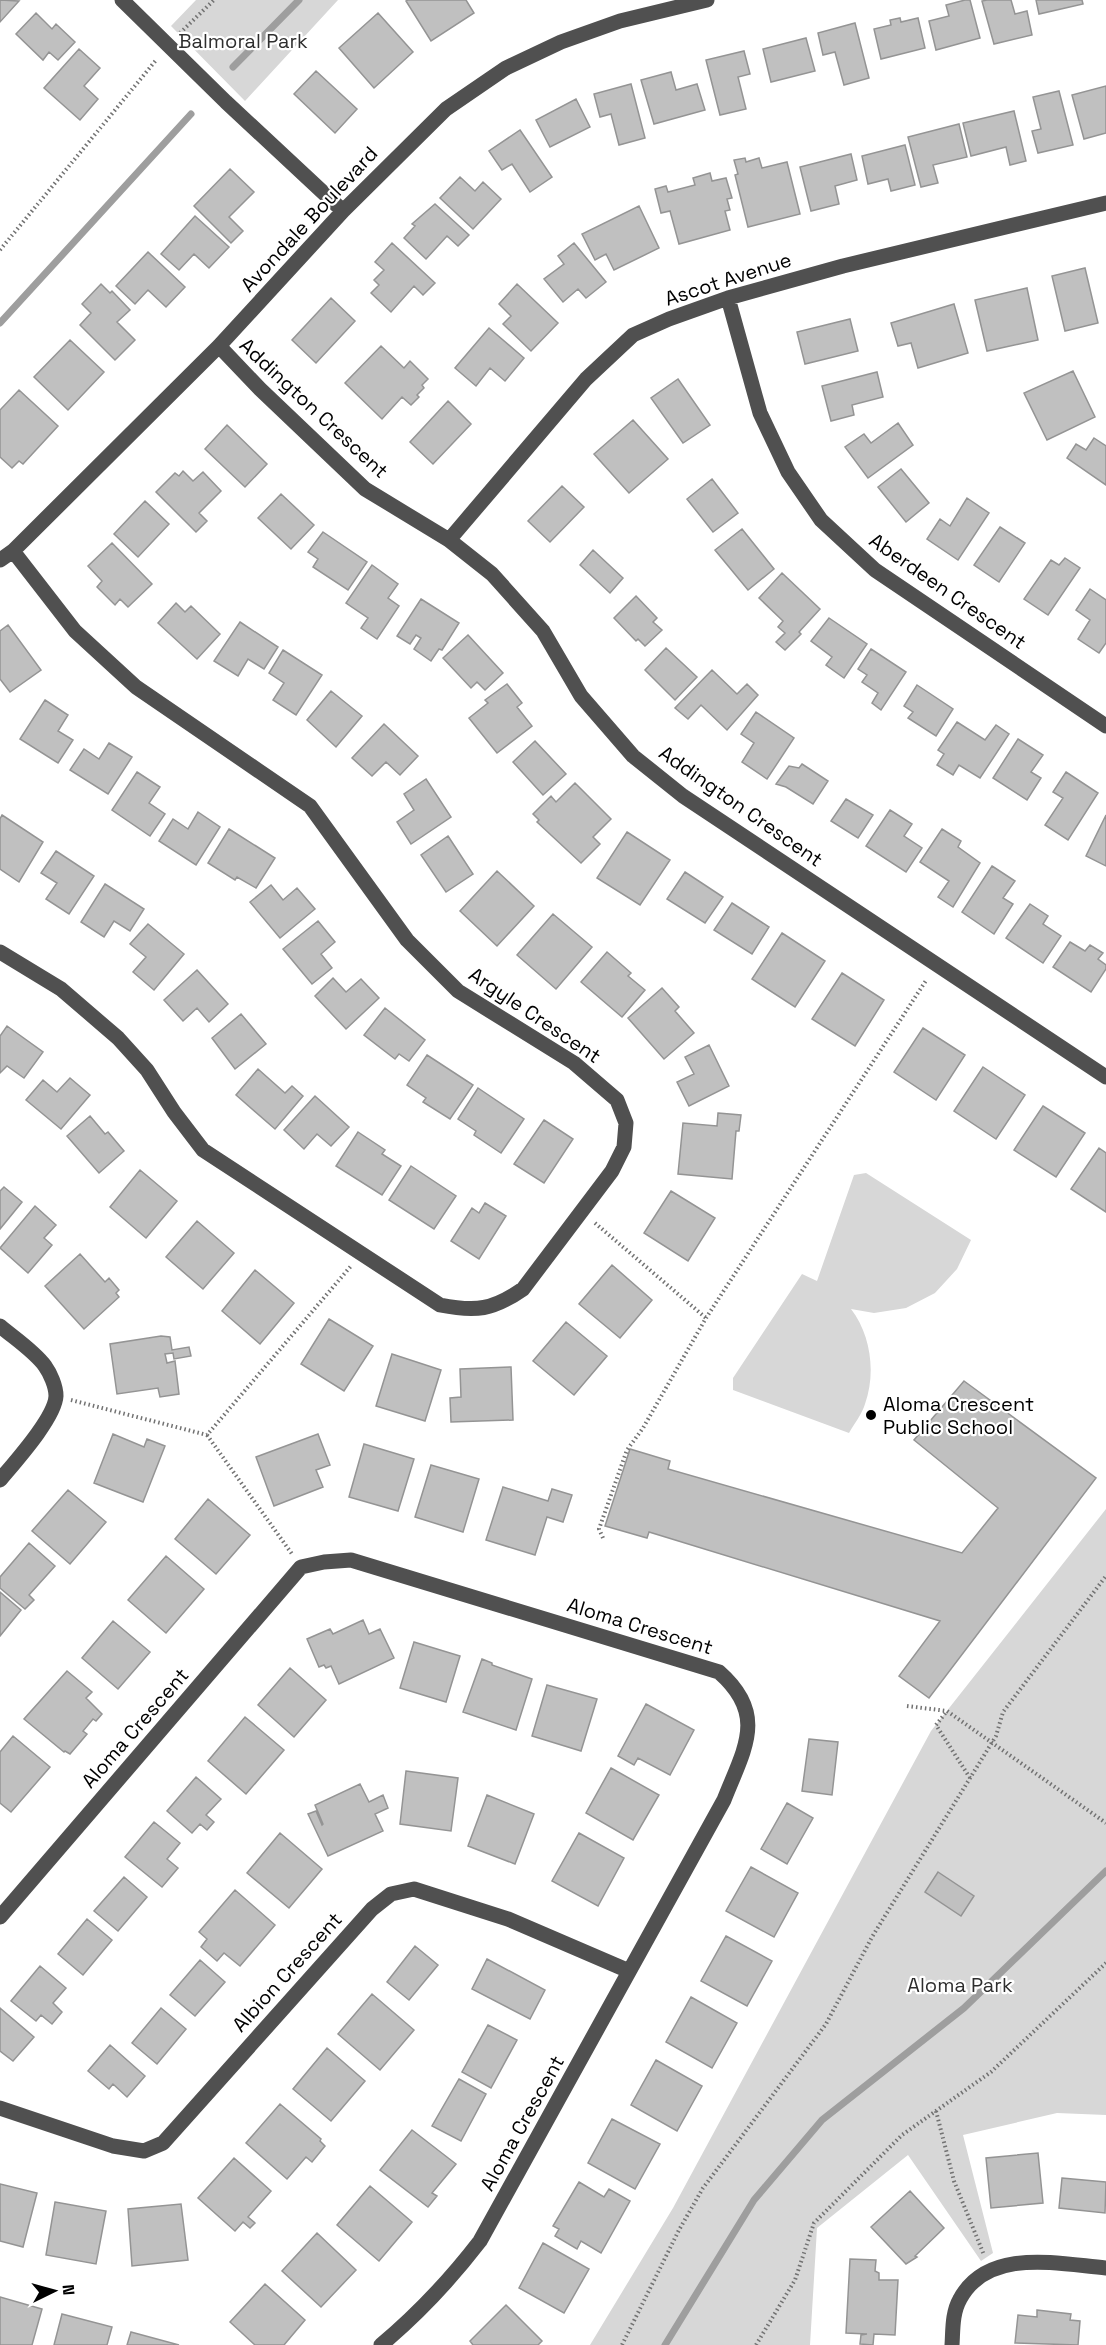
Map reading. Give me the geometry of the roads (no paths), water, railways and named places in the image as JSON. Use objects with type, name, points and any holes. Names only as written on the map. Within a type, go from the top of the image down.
[{"type":"street","points":[[122,0],[226,102],[343,211]]},
{"type":"street","name":"Avondale Boulevard","points":[[6,556],[219,346],[343,211],[400,152],[446,109],[506,68],[561,42],[620,21],[707,0]]},
{"type":"street","name":"Ascot Avenue","points":[[449,540],[586,379],[633,335],[669,319],[728,298],[843,266],[1106,203]]},
{"type":"street","name":"Aberdeen Crescent","points":[[728,298],[760,413],[788,472],[821,520],[875,570],[1106,726]]},
{"type":"street","name":"Addington Crescent","points":[[219,346],[260,389],[365,489],[449,540],[492,574],[543,631],[582,696],[633,756],[683,796],[1106,1077]]},
{"type":"street","name":"Argyle Crescent","points":[[0,952],[61,989],[118,1038],[147,1070],[174,1112],[203,1150],[440,1305],[464,1310],[490,1308],[523,1289],[612,1171],[624,1147],[626,1123],[617,1100],[574,1063],[458,991],[407,940],[310,806],[136,687],[75,631],[6,556]]},
{"type":"street","points":[[0,1326],[44,1364],[51,1376],[56,1396],[47,1418],[32,1441],[0,1480]]},
{"type":"street","name":"Aloma Crescent","points":[[0,1917],[301,1567],[351,1560],[719,1672],[733,1684],[743,1702],[749,1722],[747,1741],[724,1800],[480,2241],[456,2273],[415,2317],[381,2345]]},
{"type":"street","name":"Albion Crescent","points":[[0,2108],[113,2146],[144,2151],[163,2143],[372,1909],[391,1894],[414,1889],[508,1919],[629,1971]]},
{"type":"street","points":[[952,2345],[954,2318],[959,2300],[968,2287],[990,2270],[1009,2264],[1034,2262],[1106,2268]]},
{"type":"waterway","points":[[233,67],[299,0]]},
{"type":"waterway","points":[[0,323],[191,114]]},
{"type":"waterway","points":[[665,2345],[754,2200],[822,2120],[964,2008],[1106,1871]]},
{"type":"place","name":"Aloma Crescent Public School","points":[[871,1415]]},
{"type":"park label","name":"Balmoral Park","points":[[243,41]]},
{"type":"park label","name":"Aloma Park","points":[[960,1985]]}]
